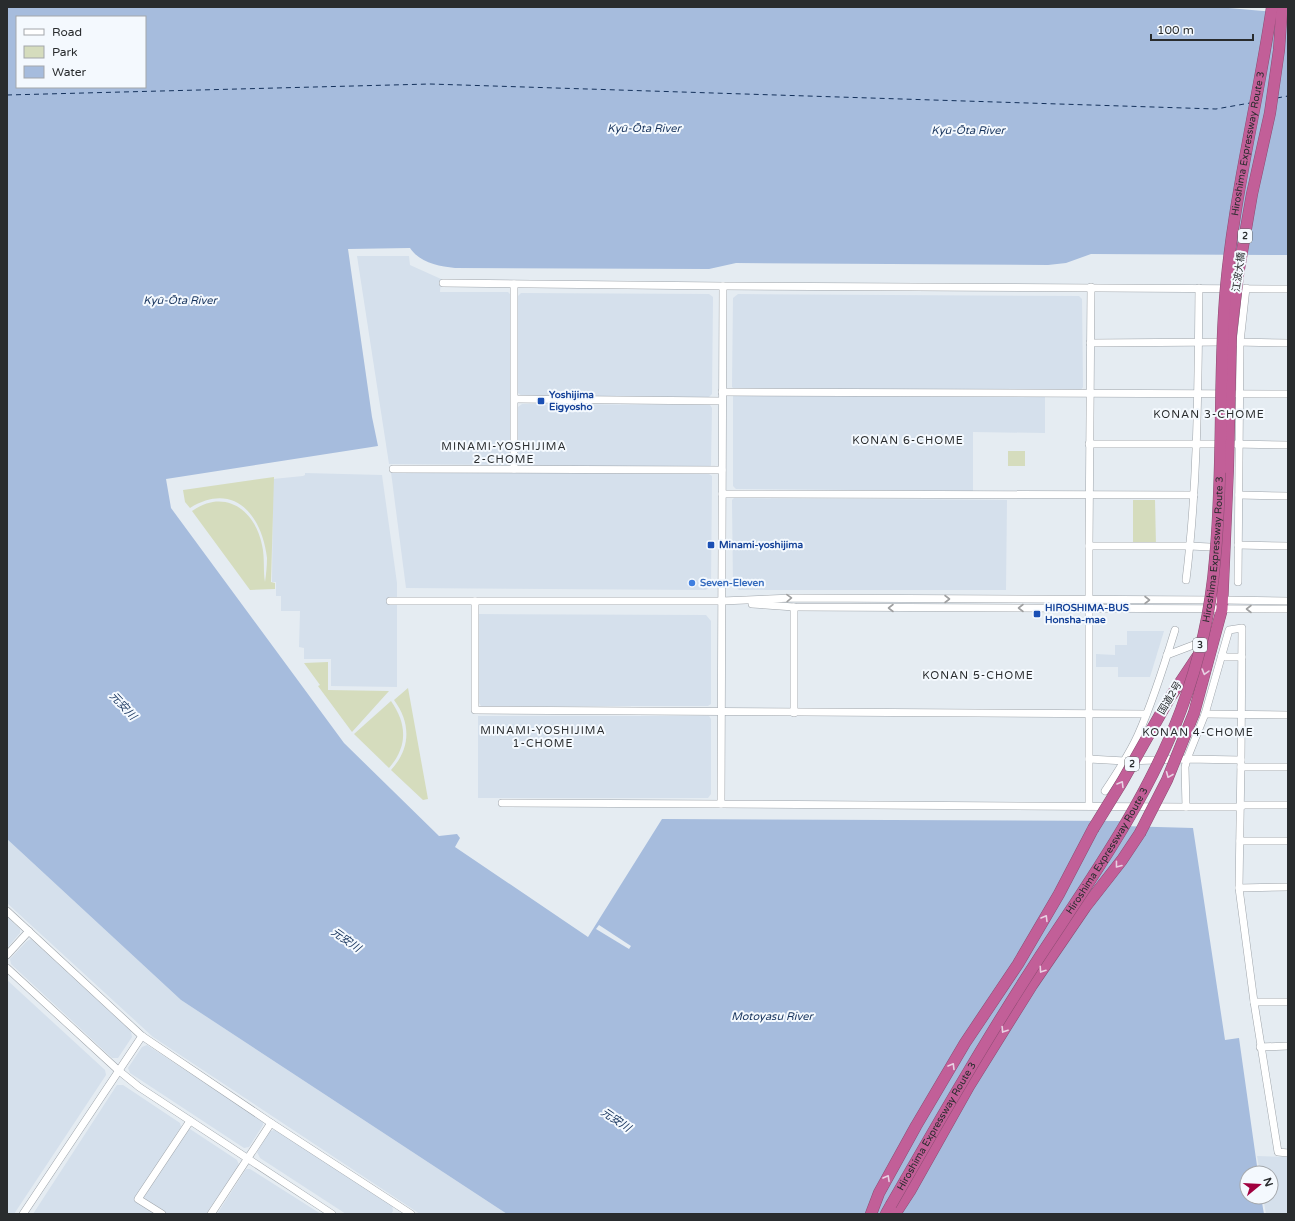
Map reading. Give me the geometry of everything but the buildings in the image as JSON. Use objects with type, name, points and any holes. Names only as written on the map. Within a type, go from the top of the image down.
[{"type":"highway","name":"Hiroshima Expressway Route 3","points":[[890,1212],[938,1122],[992,1033],[1131,816],[1150,782],[1166,746],[1182,708],[1195,667],[1208,613],[1215,561],[1219,508],[1224,313],[1228,266],[1235,213],[1272,7]]},
{"type":"highway","name":"江波大橋","points":[[1228,468],[1231,335],[1238,275],[1252,194],[1270,113],[1279,50],[1282,7]]},
{"type":"highway","name":"国道2号","points":[[890,1212],[910,1191],[969,1086],[1032,985],[1086,906],[1122,860],[1140,833],[1199,713],[1212,637],[1223,604],[1228,468]]},
{"type":"highway","name":"国道2号","points":[[871,1214],[879,1193],[916,1126],[965,1043],[1018,964],[1055,900],[1092,829],[1122,782],[1169,699],[1202,649],[1212,637]]},
{"type":"street","points":[[443,283],[1288,289]]},
{"type":"street","points":[[514,284],[514,469]]},
{"type":"street","points":[[721,804],[723,286]]},
{"type":"street","points":[[1088,806],[1091,287]]},
{"type":"street","points":[[1186,580],[1194,495],[1199,288]]},
{"type":"street","points":[[1238,582],[1240,342],[1246,288]]},
{"type":"street","points":[[1090,343],[1288,343]]},
{"type":"street","points":[[722,392],[1288,394]]},
{"type":"street","points":[[515,399],[722,401]]},
{"type":"street","points":[[1089,444],[1196,443],[1288,445]]},
{"type":"street","points":[[393,468],[722,470]]},
{"type":"street","points":[[722,494],[1194,495]]},
{"type":"street","points":[[1239,495],[1288,496]]},
{"type":"street","points":[[1089,546],[1210,547],[1220,550],[1225,558],[1234,552],[1238,545]]},
{"type":"street","points":[[1238,545],[1288,546]]},
{"type":"street","points":[[390,601],[722,601],[793,598],[1089,600],[1223,604],[1288,610]]},
{"type":"street","points":[[475,601],[475,710],[1089,715],[1146,714]]},
{"type":"street","points":[[722,601],[794,607],[1089,609],[1288,601]]},
{"type":"street","points":[[794,607],[794,713]]},
{"type":"street","points":[[1186,807],[1185,767],[1199,713],[1222,655],[1229,630],[1242,628],[1239,888],[1260,1046],[1278,1152],[1288,1153]]},
{"type":"street","points":[[1105,792],[1125,761],[1138,735],[1154,696],[1175,630]]},
{"type":"street","points":[[1167,655],[1212,637],[1224,648]]},
{"type":"street","points":[[1222,655],[1226,657],[1242,657]]},
{"type":"street","points":[[1199,713],[1288,715]]},
{"type":"street","points":[[1089,759],[1125,761],[1187,760],[1288,767]]},
{"type":"street","points":[[502,803],[1186,807],[1240,807],[1244,805],[1288,806]]},
{"type":"street","points":[[1240,841],[1288,841]]},
{"type":"street","points":[[1239,888],[1288,887]]},
{"type":"street","points":[[7,911],[142,1036],[401,1211],[411,1214]]},
{"type":"street","points":[[7,955],[29,931]]},
{"type":"street","points":[[7,968],[118,1070],[139,1087],[332,1214]]},
{"type":"street","points":[[1254,1002],[1288,1002]]},
{"type":"street","points":[[23,1214],[142,1036]]},
{"type":"street","points":[[1260,1046],[1288,1046]]},
{"type":"street","points":[[162,1214],[138,1198],[190,1121]]},
{"type":"street","points":[[211,1214],[271,1123]]},
{"type":"shaded area","points":[[357,256],[409,256],[410,265],[441,279],[440,292],[508,292],[511,295],[510,462],[507,465],[389,464]]},
{"type":"shaded area","points":[[521,293],[709,294],[713,297],[712,394],[709,397],[522,396],[518,393],[518,296]]},
{"type":"shaded area","points":[[738,294],[1079,296],[1082,299],[1083,387],[1080,391],[734,389],[732,387],[733,298]]},
{"type":"shaded area","points":[[733,396],[1045,396],[1045,433],[973,432],[973,491],[736,489],[733,486]]},
{"type":"shaded area","points":[[522,404],[710,405],[712,408],[711,465],[710,467],[522,466],[518,462],[518,407]]},
{"type":"shaded area","points":[[391,472],[709,474],[712,476],[711,585],[706,590],[406,588]]},
{"type":"shaded area","points":[[305,473],[382,475],[397,583],[397,687],[331,686],[331,659],[304,659],[304,648],[299,647],[300,611],[281,611],[281,596],[276,596],[276,582],[272,582],[273,479],[303,476]]},
{"type":"shaded area","points":[[734,498],[1007,500],[1006,590],[739,590],[733,585],[732,500]]},
{"type":"shaded area","points":[[478,614],[706,615],[711,621],[711,704],[708,706],[481,706],[479,703]]},
{"type":"shaded area","points":[[1127,631],[1164,631],[1150,677],[1118,677],[1118,667],[1096,667],[1096,654],[1115,655],[1115,645],[1127,645]]},
{"type":"shaded area","points":[[478,716],[709,716],[711,719],[711,794],[708,798],[478,798]]},
{"type":"shaded area","points":[[7,839],[181,1000],[507,1214],[420,1214],[153,1037],[7,903]]},
{"type":"shaded area","points":[[7,917],[20,929],[20,933],[7,948]]},
{"type":"shaded area","points":[[31,939],[131,1031],[132,1037],[118,1058],[112,1058],[11,964],[10,959],[27,941]]},
{"type":"shaded area","points":[[7,980],[105,1070],[106,1075],[14,1214],[7,1214]]},
{"type":"shaded area","points":[[147,1045],[263,1121],[263,1125],[249,1147],[244,1148],[130,1073],[128,1068],[142,1047]]},
{"type":"shaded area","points":[[117,1085],[123,1085],[180,1123],[181,1127],[135,1199],[158,1214],[33,1214]]},
{"type":"shaded area","points":[[190,1129],[237,1160],[239,1165],[206,1214],[166,1214],[143,1199],[143,1196],[186,1130]]},
{"type":"shaded area","points":[[275,1130],[392,1205],[393,1211],[391,1214],[346,1214],[260,1158],[257,1152],[270,1131]]},
{"type":"shaded area","points":[[1257,1156],[1288,1157],[1288,1214],[1266,1214],[1264,1205],[1279,1205],[1279,1165],[1259,1165]]},
{"type":"shaded area","points":[[246,1169],[250,1169],[321,1214],[217,1214]]},
{"type":"green space","points":[[1008,451],[1025,451],[1025,466],[1008,466]]},
{"type":"green space","points":[[274,477],[271,582],[275,583],[275,589],[250,590],[192,511],[204,504],[227,502],[237,506],[245,513],[253,522],[262,545],[265,582],[267,558],[264,542],[259,528],[252,516],[243,507],[232,501],[220,498],[206,501],[190,508],[185,502],[183,490]]},
{"type":"green space","points":[[1133,500],[1155,500],[1156,545],[1133,545]]},
{"type":"green space","points":[[328,662],[328,690],[389,691],[352,732],[318,686],[320,685],[304,663]]},
{"type":"green space","points":[[408,688],[428,799],[423,800],[391,770],[398,762],[402,753],[406,735],[404,718],[394,700]]},
{"type":"green space","points":[[391,701],[400,718],[403,735],[400,751],[389,768],[354,734]]},
{"type":"water","points":[[7,7],[1217,7],[1288,13],[1288,255],[1091,254],[1066,263],[1048,265],[736,263],[709,269],[455,268],[430,263],[419,257],[410,248],[348,249],[372,417],[378,446],[166,479],[171,508],[344,743],[439,836],[457,834],[460,838],[455,847],[588,937],[662,819],[1121,821],[1122,826],[1193,828],[1225,1040],[1239,1038],[1257,1165],[1239,1165],[1239,1205],[1262,1205],[1264,1214],[507,1214],[181,1000],[7,839]]},
{"type":"pier","points":[[599,925],[631,946],[629,949],[596,929]]},
{"type":"ferry route","points":[[7,95],[430,84],[1216,109],[1250,103]]},
{"type":"ferry route","points":[[1277,98],[1288,96]]},
{"type":"place","name":"Yoshijima Eigyosho","points":[[541,401]]},
{"type":"place","name":"Minami-yoshijima","points":[[711,545]]},
{"type":"place","name":"Seven-Eleven","points":[[692,583]]},
{"type":"place","name":"HIROSHIMA-BUS Honsha-mae","points":[[1037,614]]},
{"type":"district","name":"KONAN 3-CHOME","points":[[1209,414]]},
{"type":"district","name":"KONAN 6-CHOME","points":[[908,440]]},
{"type":"district","name":"MINAMI-YOSHIJIMA 2-CHOME","points":[[504,452]]},
{"type":"district","name":"KONAN 5-CHOME","points":[[978,675]]},
{"type":"district","name":"KONAN 4-CHOME","points":[[1198,732]]},
{"type":"district","name":"MINAMI-YOSHIJIMA 1-CHOME","points":[[543,736]]},
{"type":"water label","name":"Kyū-Ōta River","points":[[644,128]]},
{"type":"water label","name":"Kyū-Ōta River","points":[[968,130]]},
{"type":"water label","name":"Kyū-Ōta River","points":[[180,300]]},
{"type":"water label","name":"元安川","points":[[123,706]]},
{"type":"water label","name":"元安川","points":[[346,940]]},
{"type":"water label","name":"Motoyasu River","points":[[772,1016]]},
{"type":"water label","name":"元安川","points":[[616,1120]]}]
